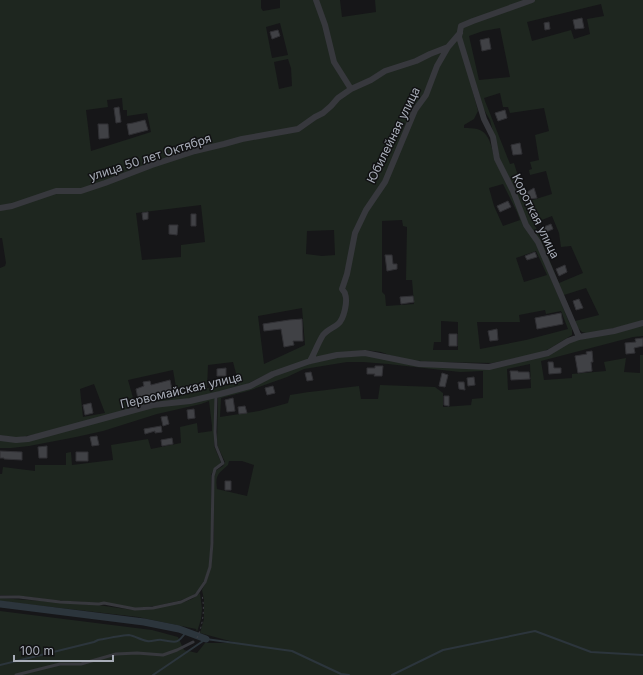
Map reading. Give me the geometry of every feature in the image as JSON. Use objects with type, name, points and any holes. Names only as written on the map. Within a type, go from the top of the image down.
[{"type":"street","points":[[316,0],[325,25],[334,62],[351,89]]},
{"type":"street","name":"улица 50 лет Октября","points":[[2,207],[56,191],[81,191],[106,184],[152,165],[195,151],[242,139],[298,129],[323,113],[338,98],[351,89],[371,80],[385,71],[416,61],[448,47],[460,33],[460,26],[525,1],[532,0]]},
{"type":"street","name":"Короткая улица","points":[[460,33],[459,37],[484,119],[493,137],[497,159],[513,191],[526,225],[538,242],[579,337]]},
{"type":"street","name":"Юбилейная улица","points":[[310,361],[316,351],[319,341],[325,333],[340,323],[346,306],[345,294],[342,289],[347,274],[355,233],[366,210],[385,182],[415,110],[426,94],[437,66],[448,47]]},
{"type":"street","name":"Первомайская улица","points":[[0,438],[16,440],[28,439],[153,405],[190,401],[216,395],[250,386],[273,374],[310,361],[337,355],[365,353],[420,364],[489,367],[548,353],[568,341],[579,337],[614,331],[643,323]]},
{"type":"lane","points":[[0,597],[19,597],[60,602],[104,603],[135,609],[153,608],[181,602],[196,595],[205,582],[210,567],[212,543],[213,476],[215,469],[223,463],[216,446],[216,395]]},
{"type":"lane","points":[[16,675],[60,664],[81,664],[116,654],[137,653],[163,655],[193,642]]},
{"type":"path","points":[[193,642],[197,637],[203,619],[203,600],[200,590]]},
{"type":"shaded area","points":[[0,0],[261,0],[261,8],[263,11],[280,8],[280,0],[340,0],[342,17],[376,12],[375,0],[643,0],[643,321],[589,334],[582,332],[577,327],[501,163],[490,120],[469,77],[478,111],[474,119],[464,125],[464,128],[477,129],[488,137],[495,160],[537,245],[572,329],[572,335],[549,349],[537,354],[492,363],[433,362],[410,360],[381,352],[365,350],[271,372],[243,386],[47,432],[16,438],[0,435],[0,268],[5,266],[6,263],[2,238],[0,238]],"holes":[[[601,4],[604,16],[587,19],[590,34],[574,39],[571,30],[532,41],[527,22]],[[280,23],[288,55],[272,58],[266,27]],[[500,28],[510,77],[479,80],[469,36],[483,31]],[[288,59],[291,68],[292,86],[279,89],[274,62]],[[500,93],[503,107],[508,107],[510,113],[544,108],[549,131],[535,135],[539,160],[530,162],[532,169],[529,170],[530,175],[546,171],[552,194],[526,202],[514,163],[510,164],[484,98]],[[122,98],[123,110],[127,110],[127,116],[147,113],[151,132],[91,151],[86,110],[108,107],[107,100]],[[503,184],[520,220],[503,226],[494,206],[489,188]],[[201,205],[205,242],[181,245],[181,257],[142,260],[136,213]],[[552,216],[559,233],[561,247],[571,246],[583,273],[559,283],[534,223]],[[402,220],[403,226],[407,227],[406,280],[412,280],[414,304],[386,306],[385,295],[382,292],[382,221]],[[334,230],[335,255],[322,256],[306,254],[307,231]],[[536,251],[547,275],[524,282],[516,258]],[[586,288],[599,315],[575,321],[564,295]],[[302,308],[305,345],[264,364],[258,316]],[[545,310],[546,314],[561,311],[568,329],[526,340],[480,349],[477,322],[520,322],[519,315]],[[441,321],[458,322],[458,350],[433,350],[434,342],[441,342]],[[233,362],[237,377],[218,387],[207,388],[208,365]],[[173,370],[177,393],[135,405],[128,380]],[[94,384],[105,413],[83,417],[80,389]]]},
{"type":"shaded area","points":[[643,325],[643,336],[633,337],[541,361],[544,380],[572,378],[572,374],[606,371],[604,362],[626,358],[624,372],[640,373],[640,355],[643,355],[643,675],[0,675],[0,611],[152,630],[178,637],[184,650],[197,653],[205,643],[237,643],[200,633],[204,619],[204,600],[202,590],[211,566],[214,537],[214,477],[215,471],[223,466],[225,462],[218,447],[217,440],[218,397],[273,375],[311,363],[337,357],[365,355],[489,369],[515,363],[569,342]],"holes":[[[347,362],[363,362],[460,372],[483,371],[483,398],[472,399],[471,405],[443,407],[443,393],[435,387],[380,385],[378,399],[361,399],[359,386],[290,395],[288,403],[259,411],[220,417],[221,398],[248,391],[287,377],[304,369]],[[530,364],[531,388],[508,390],[507,369]],[[229,461],[242,461],[254,465],[247,496],[217,489],[216,481],[218,475],[228,465]]]},
{"type":"shaded area","points":[[215,397],[214,446],[221,462],[213,470],[211,475],[211,542],[209,567],[202,586],[197,592],[191,597],[178,601],[156,606],[135,608],[100,603],[0,595],[0,474],[2,474],[3,467],[35,471],[35,465],[66,465],[66,453],[71,452],[72,465],[113,460],[111,445],[148,439],[151,449],[181,443],[180,427],[197,423],[198,433],[212,431],[209,401],[157,414],[103,431],[29,446],[0,448],[0,439],[16,441],[154,407]]},
{"type":"shaded area","points":[[200,593],[202,609],[197,632],[196,629],[138,617],[0,601],[0,598],[146,610],[184,602],[192,599]]},
{"type":"building","points":[[582,18],[584,28],[575,29],[573,20]]},
{"type":"building","points":[[549,22],[550,29],[545,30],[544,23]]},
{"type":"building","points":[[278,30],[280,36],[272,39],[270,32]]},
{"type":"building","points":[[489,38],[491,49],[482,51],[480,40]]},
{"type":"building","points":[[119,107],[121,122],[116,123],[114,108]]},
{"type":"building","points":[[505,110],[507,118],[498,121],[495,113]]},
{"type":"building","points":[[145,120],[148,130],[129,135],[127,124]]},
{"type":"building","points":[[98,124],[108,124],[109,138],[99,139]]},
{"type":"building","points":[[520,143],[522,154],[513,155],[511,145]]},
{"type":"building","points":[[534,188],[537,198],[529,199],[527,192]]},
{"type":"building","points":[[508,201],[511,207],[500,212],[497,206]]},
{"type":"building","points":[[148,212],[148,219],[143,220],[142,213]]},
{"type":"building","points":[[191,214],[196,214],[196,226],[191,226]]},
{"type":"building","points":[[551,224],[553,229],[541,234],[539,229]]},
{"type":"building","points":[[169,225],[178,225],[177,235],[169,234]]},
{"type":"building","points":[[535,252],[537,257],[527,260],[525,256]]},
{"type":"building","points":[[385,255],[392,255],[393,264],[397,264],[397,269],[387,271]]},
{"type":"building","points":[[565,265],[567,272],[559,276],[556,269]]},
{"type":"building","points":[[413,296],[414,302],[401,304],[400,297]]},
{"type":"building","points":[[579,299],[583,308],[576,310],[573,301]]},
{"type":"building","points":[[561,313],[563,324],[537,329],[535,318]]},
{"type":"building","points":[[302,319],[303,341],[293,341],[294,345],[284,347],[281,329],[264,331],[263,324]]},
{"type":"building","points":[[497,329],[498,340],[490,341],[488,331]]},
{"type":"building","points":[[449,334],[457,334],[457,346],[449,346]]},
{"type":"building","points":[[643,338],[643,346],[634,348],[635,353],[626,354],[625,343],[636,342],[635,339]]},
{"type":"building","points":[[592,351],[592,371],[578,373],[575,356],[587,354],[586,352]]},
{"type":"building","points":[[548,362],[553,362],[554,368],[561,368],[561,373],[549,374]]},
{"type":"building","points":[[375,366],[383,366],[382,376],[367,374],[367,368],[375,368]]},
{"type":"building","points":[[226,368],[226,376],[217,376],[217,369]]},
{"type":"building","points":[[510,371],[529,372],[530,379],[511,380]]},
{"type":"building","points":[[311,372],[313,380],[307,381],[305,373]]},
{"type":"building","points":[[442,373],[448,375],[445,387],[439,386]]},
{"type":"building","points":[[474,377],[475,385],[468,386],[467,378]]},
{"type":"building","points":[[170,380],[172,390],[166,392],[166,394],[153,397],[152,395],[138,399],[136,389],[144,386],[143,382],[150,381],[151,385]]},
{"type":"building","points":[[458,382],[464,382],[465,390],[459,389]]},
{"type":"building","points":[[273,386],[275,393],[267,395],[265,388]]},
{"type":"building","points":[[444,396],[449,396],[449,406],[444,405]]},
{"type":"building","points":[[233,398],[235,411],[227,412],[225,400]]},
{"type":"building","points":[[91,403],[93,413],[85,415],[83,405]]},
{"type":"building","points":[[245,406],[247,413],[239,414],[238,407]]},
{"type":"building","points":[[194,409],[195,418],[188,419],[187,410]]},
{"type":"building","points":[[167,416],[169,424],[163,426],[161,417]]},
{"type":"building","points":[[161,426],[162,432],[155,433],[155,431],[145,434],[144,429]]},
{"type":"building","points":[[97,436],[99,445],[92,446],[90,437]]},
{"type":"building","points":[[172,438],[173,444],[162,446],[161,440]]},
{"type":"building","points":[[47,446],[47,458],[39,458],[38,447]]},
{"type":"building","points":[[0,451],[22,452],[22,460],[0,458]]},
{"type":"building","points":[[76,452],[88,452],[88,461],[76,461]]},
{"type":"building","points":[[225,481],[231,481],[231,490],[225,490]]},
{"type":"waterway","points":[[0,604],[144,622],[179,629],[206,639]]},
{"type":"waterway","points":[[392,675],[443,650],[535,631],[591,652],[643,655]]},
{"type":"waterway","points":[[0,665],[98,640],[129,635],[147,641],[160,640],[176,642],[186,632]]},
{"type":"waterway","points":[[153,675],[206,639],[292,651],[341,674],[349,675]]}]
